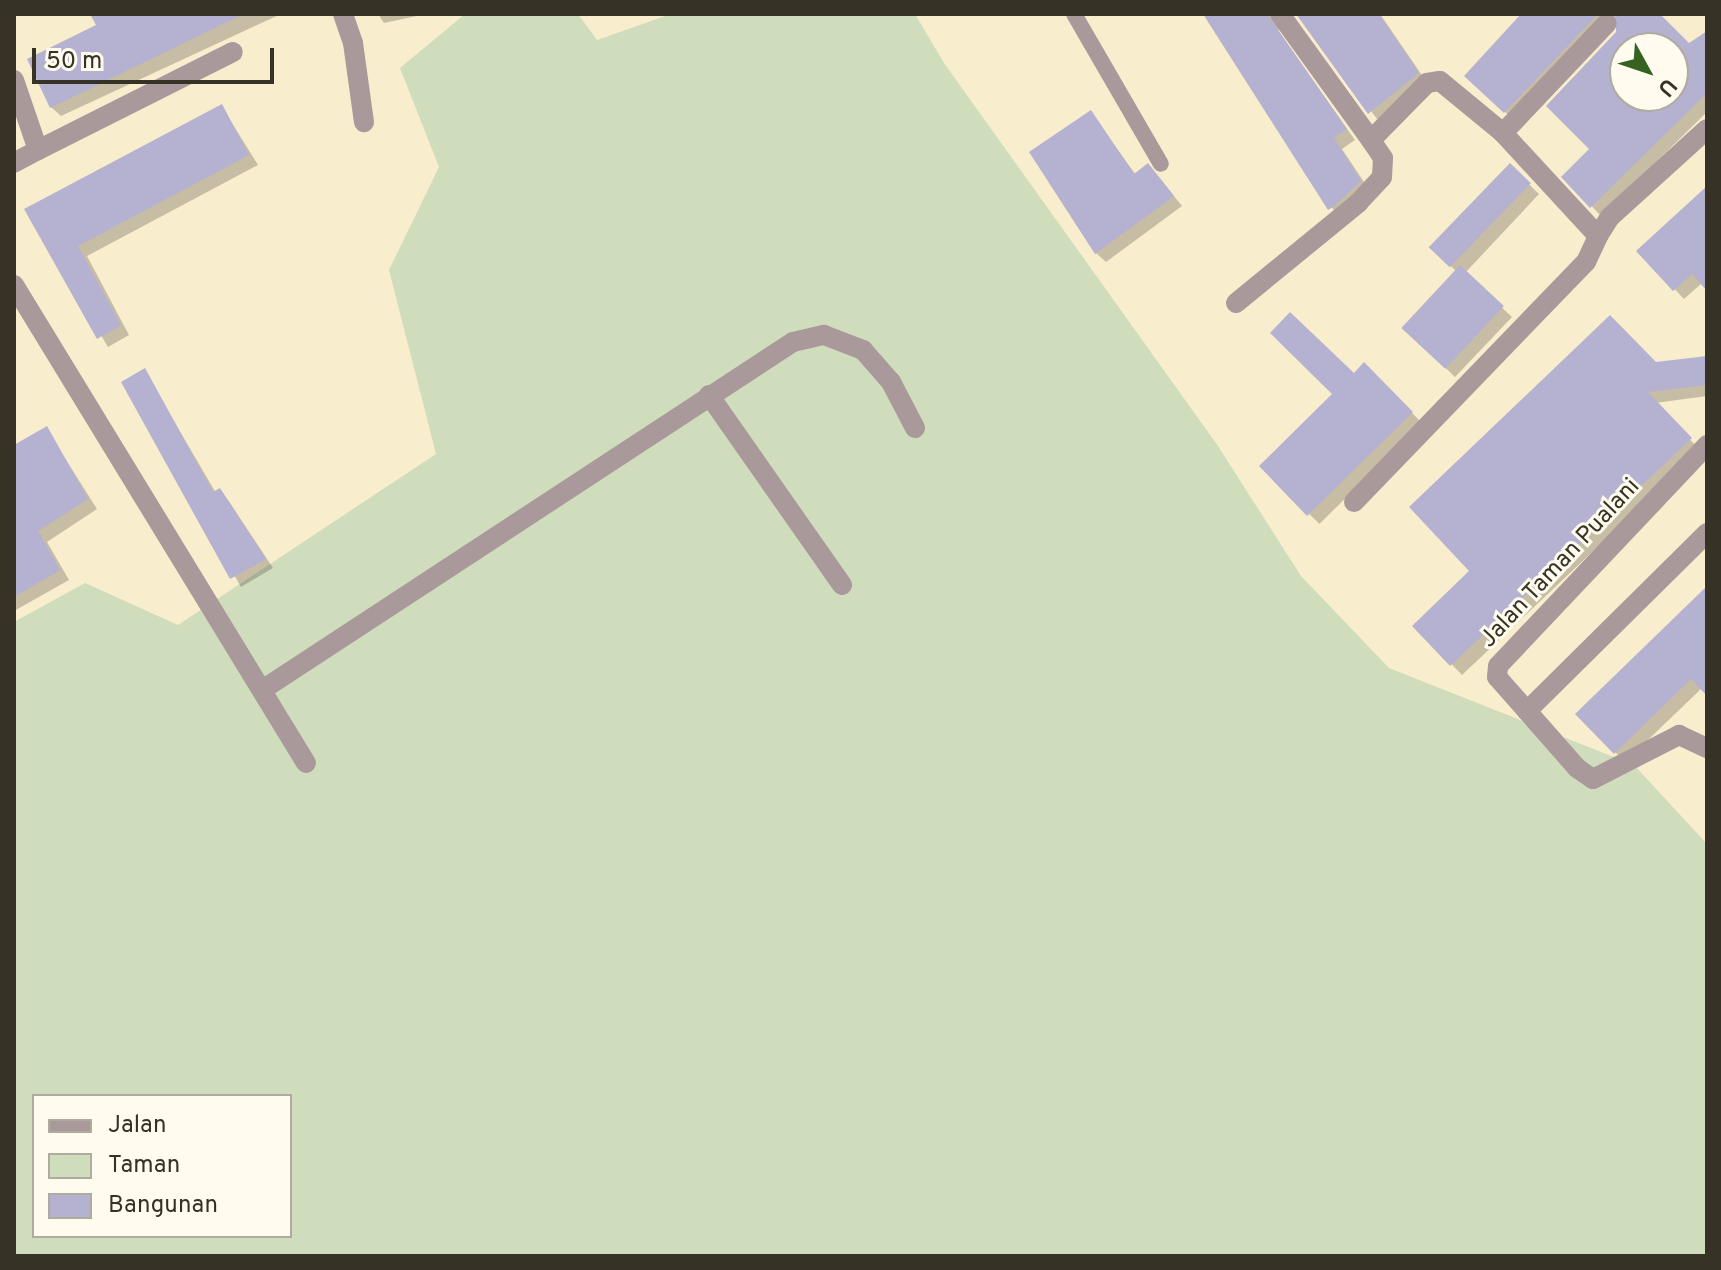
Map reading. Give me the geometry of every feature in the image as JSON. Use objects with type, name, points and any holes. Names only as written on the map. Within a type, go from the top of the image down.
[{"type":"street","points":[[343,14],[353,43],[364,122]]},
{"type":"street","points":[[1236,303],[1358,203],[1382,177],[1383,158],[1280,14]]},
{"type":"street","points":[[1503,133],[1607,23]]},
{"type":"street","points":[[14,163],[233,52]]},
{"type":"street","points":[[14,80],[38,150]]},
{"type":"street","points":[[1371,140],[1435,80],[1503,133],[1598,236]]},
{"type":"street","points":[[1354,502],[1586,262],[1610,217],[1707,129]]},
{"type":"street","points":[[14,285],[306,763]]},
{"type":"street","points":[[262,690],[793,342],[824,335],[850,342],[877,364],[915,428]]},
{"type":"street","points":[[709,395],[842,585]]},
{"type":"street","name":"Jalan Taman Pualani","points":[[1707,445],[1498,666],[1497,677],[1577,768],[1593,779],[1679,735],[1707,748]]},
{"type":"street","points":[[1527,711],[1707,533]]},
{"type":"lane","points":[[1074,14],[1161,164]]},
{"type":"green space","points":[[465,14],[578,14],[597,40],[671,14],[915,14],[944,63],[1218,446],[1301,576],[1389,668],[1634,765],[1707,844],[1707,1256],[14,1256],[14,622],[85,583],[178,625],[436,454],[389,270],[439,167],[400,68]]},
{"type":"building","points":[[90,14],[244,14],[50,108],[27,59],[96,25]]},
{"type":"building","points":[[1203,14],[1267,14],[1347,129],[1334,138],[1361,181],[1333,207],[1328,210]]},
{"type":"building","points":[[1296,14],[1379,14],[1419,73],[1368,114]]},
{"type":"building","points":[[1521,14],[1598,14],[1504,113],[1464,76]]},
{"type":"building","points":[[1616,14],[1660,14],[1678,32],[1616,32]]},
{"type":"building","points":[[1707,31],[1707,93],[1689,111],[1689,43]]},
{"type":"building","points":[[1609,39],[1609,112],[1688,112],[1590,208],[1561,177],[1589,149],[1546,106]]},
{"type":"building","points":[[222,104],[249,155],[78,246],[121,325],[97,339],[24,209]]},
{"type":"building","points":[[1091,110],[1134,174],[1148,163],[1174,196],[1095,254],[1029,152]]},
{"type":"building","points":[[1510,163],[1531,183],[1450,267],[1429,247]]},
{"type":"building","points":[[1707,186],[1707,291],[1692,274],[1673,291],[1636,251]]},
{"type":"building","points":[[1460,265],[1504,306],[1445,369],[1401,328]]},
{"type":"building","points":[[1290,312],[1354,373],[1364,362],[1413,412],[1307,516],[1259,466],[1332,394],[1270,333]]},
{"type":"building","points":[[1610,315],[1656,362],[1707,356],[1707,385],[1648,392],[1692,438],[1450,666],[1412,626],[1469,571],[1409,507]]},
{"type":"building","points":[[145,368],[213,492],[220,488],[266,559],[230,579],[121,382]]},
{"type":"building","points":[[47,426],[88,499],[38,531],[60,570],[14,597],[14,445]]},
{"type":"building","points":[[1707,586],[1707,696],[1691,679],[1614,754],[1575,714]]}]
